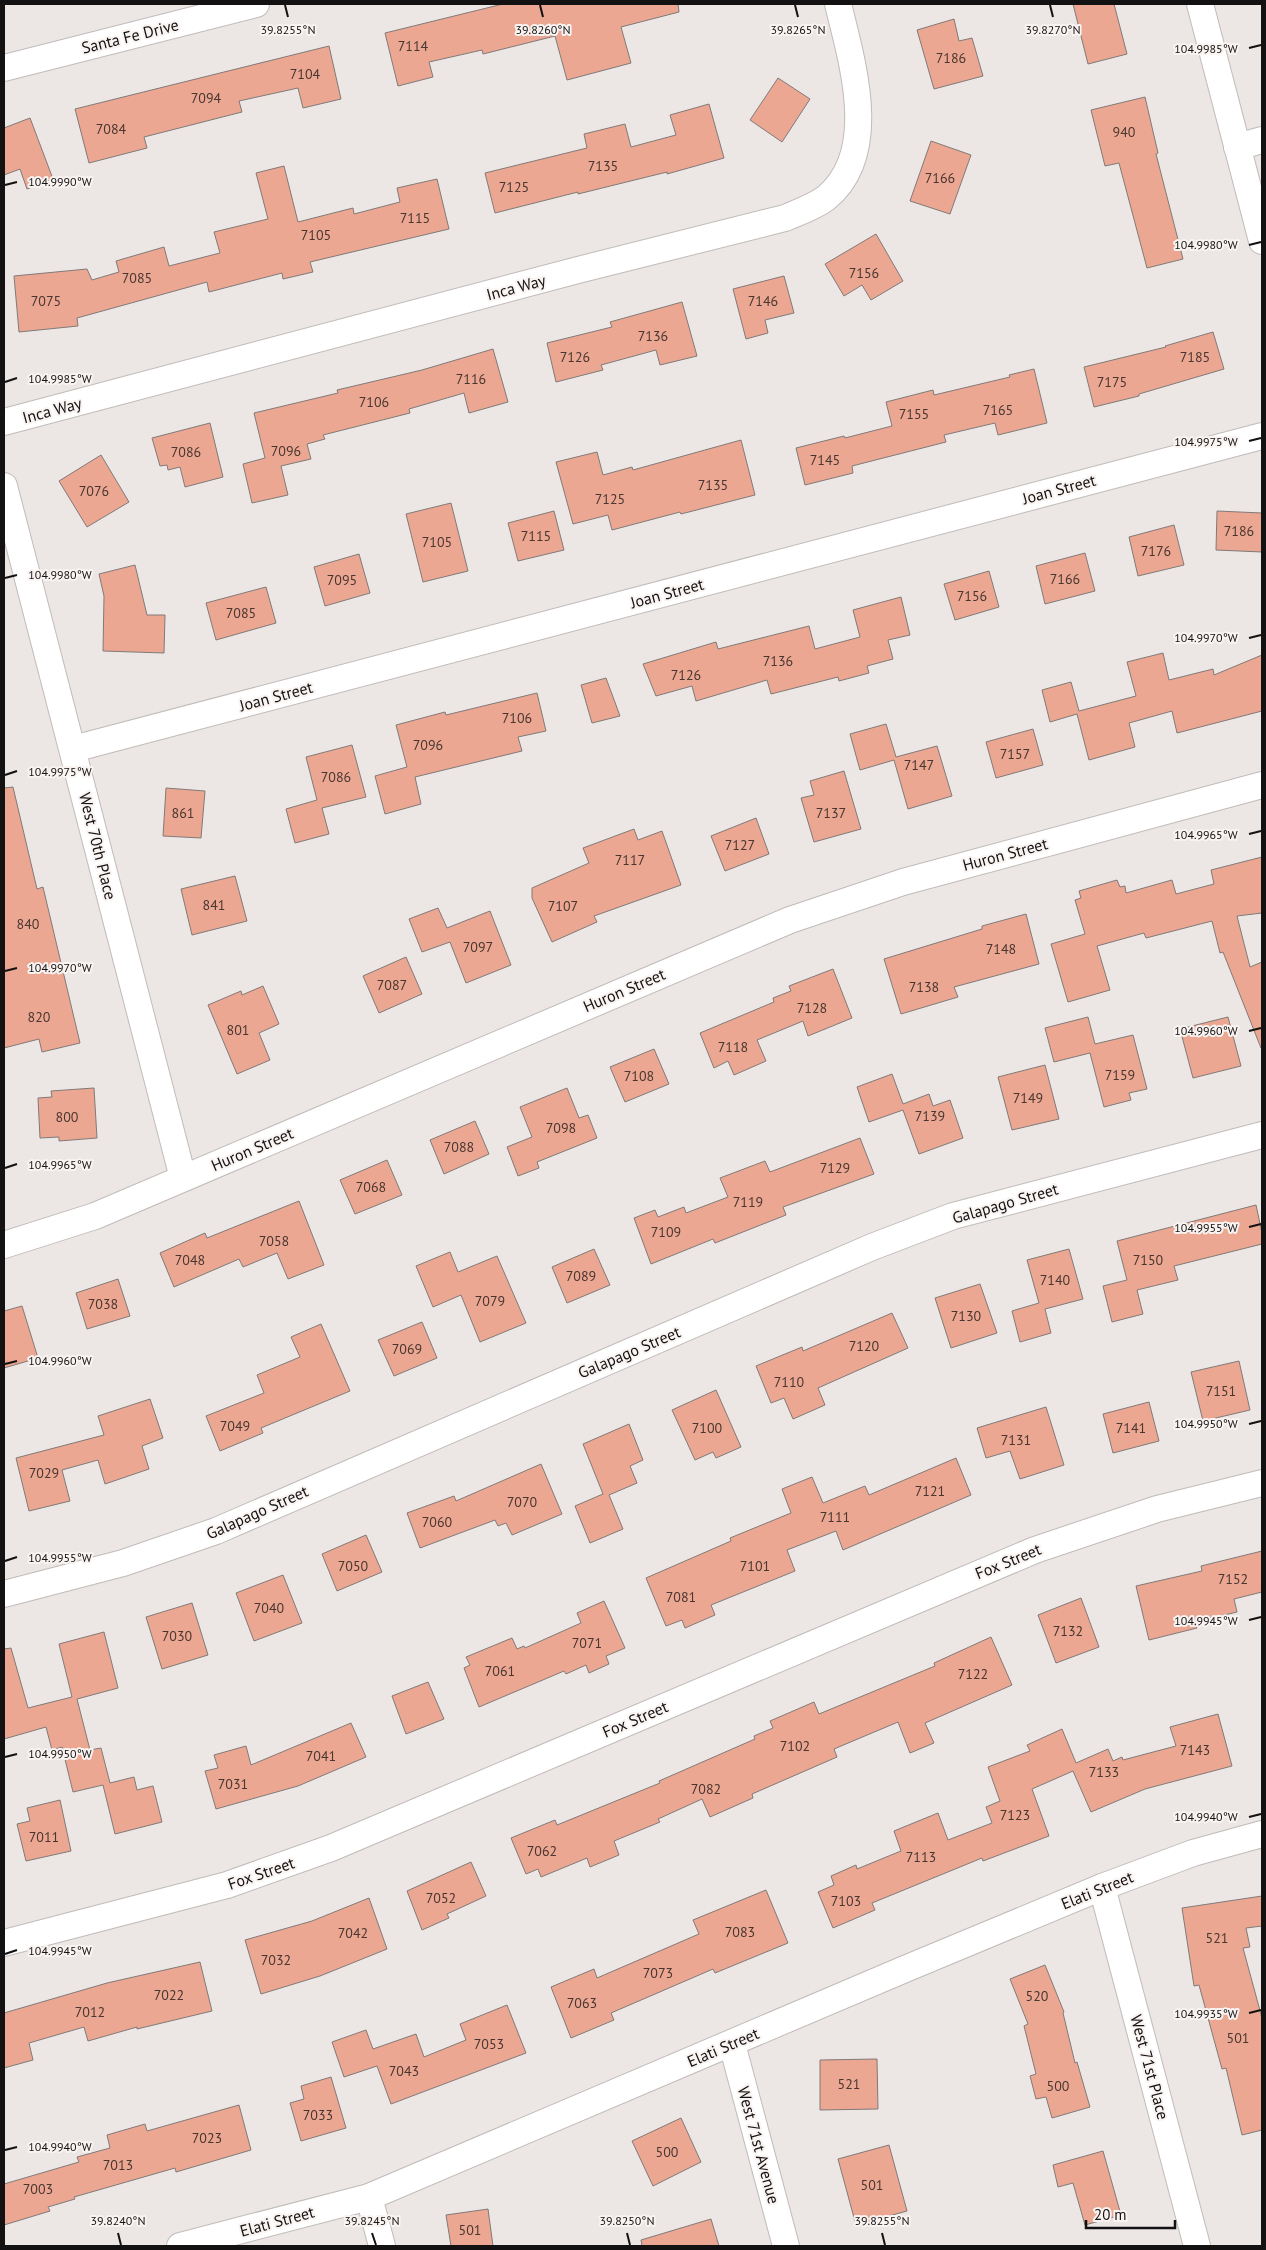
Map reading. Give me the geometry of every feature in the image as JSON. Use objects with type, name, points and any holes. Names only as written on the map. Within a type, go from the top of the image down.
[{"type":"street","name":"Santa Fe Drive","points":[[4,68],[256,4]]},
{"type":"street","name":"Inca Way","points":[[4,422],[568,273],[785,218],[815,205],[827,197],[842,181],[854,158],[858,132],[856,92],[838,4]]},
{"type":"street","points":[[1200,4],[1262,241]]},
{"type":"street","points":[[1237,147],[1262,140]]},
{"type":"street","name":"Joan Street","points":[[73,749],[1262,436]]},
{"type":"street","name":"West 70th Place","points":[[4,486],[183,1178]]},
{"type":"street","name":"Huron Street","points":[[4,1245],[95,1216],[790,920],[903,882],[1262,785]]},
{"type":"street","name":"Galapago Street","points":[[4,1594],[123,1563],[216,1531],[872,1247],[953,1216],[1262,1135]]},
{"type":"street","name":"Fox Street","points":[[4,1943],[227,1885],[331,1848],[1035,1550],[1156,1509],[1262,1483]]},
{"type":"street","name":"Elati Street","points":[[180,2246],[369,2197],[905,1969],[1102,1888],[1193,1853],[1262,1834]]},
{"type":"street","name":"West 71st Place","points":[[1102,1888],[1197,2246]]},
{"type":"street","name":"West 71st Avenue","points":[[732,2044],[786,2246]]},
{"type":"street","points":[[369,2197],[382,2246]]},
{"type":"building","points":[[503,4],[678,4],[679,12],[621,27],[631,63],[567,80],[555,36],[483,54],[482,50],[429,62],[433,77],[398,86],[385,33]]},
{"type":"building","points":[[1073,4],[1114,4],[1127,54],[1088,64]]},
{"type":"building","points":[[954,19],[959,41],[972,38],[983,76],[934,89],[917,30]]},
{"type":"building","points":[[329,46],[341,99],[303,108],[298,88],[239,101],[242,112],[144,137],[147,148],[89,163],[75,109]]},
{"type":"building","points":[[778,78],[810,99],[782,142],[750,120]]},
{"type":"building","points":[[1145,97],[1158,153],[1156,154],[1183,259],[1147,268],[1119,163],[1105,166],[1091,110]]},
{"type":"building","points":[[709,104],[724,158],[667,174],[667,172],[578,194],[578,192],[495,213],[485,173],[587,148],[584,134],[625,124],[631,147],[676,135],[670,115]]},
{"type":"building","points":[[30,118],[53,179],[27,189],[20,169],[4,175],[4,128]]},
{"type":"building","points":[[931,141],[971,155],[950,214],[910,201]]},
{"type":"building","points":[[284,166],[298,222],[353,208],[354,214],[400,202],[397,188],[437,179],[449,229],[310,262],[313,272],[283,279],[282,273],[209,292],[207,282],[77,318],[78,326],[19,332],[14,276],[87,269],[92,280],[119,272],[116,261],[164,247],[169,266],[220,253],[214,232],[268,219],[256,173]]},
{"type":"building","points":[[876,234],[903,281],[871,300],[862,285],[844,296],[825,264]]},
{"type":"building","points":[[784,276],[794,313],[765,320],[768,333],[746,339],[733,289]]},
{"type":"building","points":[[682,302],[697,356],[660,365],[656,350],[601,365],[603,370],[556,382],[547,343],[612,327],[610,322]]},
{"type":"building","points":[[1213,332],[1224,369],[1139,394],[1139,396],[1094,407],[1084,367],[1166,347]]},
{"type":"building","points":[[493,349],[508,402],[469,413],[464,393],[409,409],[410,413],[323,435],[325,439],[307,444],[311,459],[281,466],[288,495],[252,503],[243,464],[265,458],[254,413],[338,393],[337,390],[422,370]]},
{"type":"building","points":[[1034,369],[1047,423],[998,435],[995,423],[944,435],[946,442],[852,466],[853,473],[805,485],[796,448],[892,426],[886,402],[933,390],[934,395],[1010,377],[1009,375]]},
{"type":"building","points":[[210,423],[223,477],[185,487],[180,467],[168,470],[167,465],[160,466],[152,438]]},
{"type":"building","points":[[741,440],[755,495],[612,530],[608,515],[573,524],[556,462],[597,452],[603,475],[632,467],[633,470]]},
{"type":"building","points":[[101,455],[129,502],[87,527],[59,481]]},
{"type":"building","points":[[451,503],[468,571],[423,582],[406,514]]},
{"type":"building","points":[[554,511],[564,550],[518,561],[508,523]]},
{"type":"building","points":[[1217,511],[1262,513],[1262,552],[1216,550]]},
{"type":"building","points":[[1174,525],[1184,565],[1138,576],[1129,537]]},
{"type":"building","points":[[1085,553],[1095,591],[1045,604],[1036,566]]},
{"type":"building","points":[[359,554],[370,593],[325,606],[314,567]]},
{"type":"building","points":[[135,565],[147,615],[165,615],[164,653],[103,651],[104,596],[99,574]]},
{"type":"building","points":[[989,571],[999,607],[955,620],[944,584]]},
{"type":"building","points":[[266,587],[276,623],[216,640],[206,603]]},
{"type":"building","points":[[901,597],[910,635],[888,640],[893,659],[867,666],[869,673],[839,681],[838,677],[771,694],[767,680],[696,701],[692,686],[656,696],[643,664],[716,642],[718,649],[809,626],[815,649],[860,637],[853,610]]},
{"type":"building","points":[[1163,653],[1169,680],[1213,669],[1214,675],[1262,655],[1262,711],[1177,733],[1172,711],[1129,723],[1135,747],[1089,760],[1077,714],[1050,722],[1042,690],[1071,682],[1079,711],[1136,696],[1127,662]]},
{"type":"building","points":[[606,678],[620,716],[592,723],[581,685]]},
{"type":"building","points":[[537,693],[546,731],[518,737],[522,751],[415,777],[421,804],[385,814],[375,776],[407,767],[396,725],[445,712],[446,715]]},
{"type":"building","points":[[886,724],[896,757],[937,746],[952,796],[908,809],[894,760],[860,770],[850,734]]},
{"type":"building","points":[[1033,729],[1043,765],[996,778],[986,742]]},
{"type":"building","points":[[352,745],[366,797],[322,808],[329,834],[295,843],[286,809],[317,800],[306,757]]},
{"type":"building","points":[[844,771],[861,829],[814,842],[801,798],[814,795],[810,781]]},
{"type":"building","points":[[13,787],[37,889],[43,887],[80,1043],[42,1052],[39,1039],[4,1048],[4,788]]},
{"type":"building","points":[[166,788],[205,791],[201,838],[163,836]]},
{"type":"building","points":[[756,818],[769,854],[725,871],[711,836]]},
{"type":"building","points":[[634,829],[638,840],[662,831],[681,885],[594,916],[597,922],[552,942],[532,898],[532,888],[589,863],[583,848]]},
{"type":"building","points":[[1262,857],[1262,913],[1237,916],[1250,967],[1262,962],[1261,1048],[1223,952],[1220,953],[1212,921],[1146,938],[1144,933],[1097,946],[1110,990],[1068,1002],[1051,944],[1085,934],[1075,900],[1081,898],[1079,891],[1117,880],[1120,887],[1125,886],[1126,893],[1172,880],[1176,894],[1214,884],[1211,870]]},
{"type":"building","points":[[235,876],[247,921],[192,935],[181,889]]},
{"type":"building","points":[[438,908],[447,928],[490,911],[511,965],[466,983],[450,942],[422,952],[409,919]]},
{"type":"building","points":[[1026,914],[1039,964],[954,987],[958,997],[901,1014],[884,959],[982,929],[982,926]]},
{"type":"building","points":[[406,957],[422,994],[379,1013],[363,976]]},
{"type":"building","points":[[833,969],[852,1018],[808,1036],[803,1021],[757,1040],[766,1061],[734,1075],[728,1061],[714,1068],[700,1033],[774,1002],[773,998],[791,991],[789,986]]},
{"type":"building","points":[[263,986],[279,1024],[259,1033],[270,1060],[237,1074],[208,1005],[241,991],[242,995]]},
{"type":"building","points":[[1088,1017],[1095,1044],[1133,1035],[1147,1089],[1129,1093],[1131,1100],[1104,1107],[1090,1053],[1054,1062],[1045,1028]]},
{"type":"building","points":[[1228,1017],[1241,1066],[1193,1078],[1180,1029]]},
{"type":"building","points":[[654,1049],[669,1084],[625,1102],[610,1067]]},
{"type":"building","points":[[1045,1065],[1059,1119],[1012,1130],[998,1077]]},
{"type":"building","points":[[892,1074],[903,1104],[929,1094],[933,1106],[950,1100],[963,1138],[919,1154],[903,1110],[869,1122],[857,1087]]},
{"type":"building","points":[[94,1088],[97,1138],[59,1141],[59,1137],[40,1138],[38,1098],[52,1097],[51,1091]]},
{"type":"building","points":[[567,1088],[579,1118],[588,1115],[597,1138],[537,1162],[539,1168],[518,1176],[507,1147],[532,1137],[520,1107]]},
{"type":"building","points":[[475,1121],[489,1154],[444,1174],[430,1140]]},
{"type":"building","points":[[860,1138],[874,1174],[783,1207],[786,1215],[715,1243],[713,1239],[651,1264],[634,1218],[655,1210],[658,1217],[684,1207],[686,1213],[728,1197],[720,1178],[765,1161],[770,1172]]},
{"type":"building","points":[[387,1160],[402,1195],[355,1214],[340,1180]]},
{"type":"building","points":[[299,1201],[324,1265],[288,1279],[277,1253],[243,1267],[239,1259],[174,1287],[160,1253],[205,1233],[207,1238]]},
{"type":"building","points":[[1256,1205],[1262,1233],[1262,1244],[1174,1266],[1178,1280],[1137,1290],[1143,1314],[1112,1322],[1103,1286],[1127,1280],[1117,1241]]},
{"type":"building","points":[[594,1249],[610,1285],[567,1303],[552,1267]]},
{"type":"building","points":[[1069,1249],[1083,1299],[1045,1309],[1051,1333],[1020,1342],[1012,1311],[1039,1303],[1027,1260]]},
{"type":"building","points":[[450,1252],[458,1272],[497,1256],[526,1323],[480,1342],[461,1295],[433,1307],[416,1266]]},
{"type":"building","points":[[118,1279],[130,1316],[87,1329],[76,1293]]},
{"type":"building","points":[[980,1284],[997,1333],[951,1348],[935,1298]]},
{"type":"building","points":[[22,1306],[38,1358],[4,1368],[4,1311]]},
{"type":"building","points":[[892,1313],[908,1348],[818,1388],[825,1405],[793,1419],[784,1398],[771,1403],[756,1366],[802,1347],[803,1351]]},
{"type":"building","points":[[422,1322],[437,1358],[394,1376],[378,1340]]},
{"type":"building","points":[[321,1324],[350,1391],[261,1428],[263,1433],[220,1451],[206,1416],[264,1393],[257,1375],[300,1357],[291,1337]]},
{"type":"building","points":[[1239,1361],[1250,1410],[1203,1421],[1191,1372]]},
{"type":"building","points":[[716,1390],[741,1447],[716,1458],[713,1452],[695,1460],[672,1410]]},
{"type":"building","points":[[150,1399],[163,1438],[142,1446],[149,1469],[105,1484],[98,1460],[62,1470],[70,1501],[29,1511],[16,1458],[104,1435],[98,1416]]},
{"type":"building","points":[[1149,1402],[1159,1441],[1113,1453],[1103,1414]]},
{"type":"building","points":[[1046,1407],[1064,1465],[1020,1479],[1010,1451],[986,1458],[977,1428]]},
{"type":"building","points":[[629,1424],[643,1460],[630,1466],[637,1483],[609,1495],[623,1529],[590,1543],[575,1506],[603,1494],[583,1444]]},
{"type":"building","points":[[956,1458],[971,1495],[843,1550],[836,1531],[787,1550],[795,1571],[711,1605],[715,1615],[685,1628],[682,1620],[666,1626],[646,1578],[731,1541],[730,1538],[791,1513],[782,1489],[812,1477],[823,1503],[865,1486],[869,1495]]},
{"type":"building","points":[[541,1464],[562,1514],[512,1535],[506,1523],[498,1526],[495,1520],[420,1548],[407,1513],[454,1496],[456,1501]]},
{"type":"building","points":[[366,1535],[382,1572],[337,1591],[322,1554]]},
{"type":"building","points":[[1262,1551],[1262,1592],[1234,1599],[1237,1612],[1195,1622],[1197,1628],[1149,1640],[1136,1586],[1202,1571],[1201,1566]]},
{"type":"building","points":[[283,1575],[302,1623],[254,1641],[236,1593]]},
{"type":"building","points":[[1081,1598],[1099,1647],[1056,1663],[1038,1615]]},
{"type":"building","points":[[604,1601],[625,1648],[606,1656],[609,1664],[589,1673],[586,1665],[566,1674],[564,1671],[479,1707],[464,1668],[470,1665],[466,1657],[512,1638],[517,1649],[524,1646],[525,1648],[581,1623],[577,1613]]},
{"type":"building","points":[[192,1603],[208,1655],[162,1669],[146,1617]]},
{"type":"building","points":[[104,1632],[118,1688],[77,1699],[90,1750],[101,1748],[110,1783],[134,1777],[137,1790],[153,1786],[162,1822],[115,1834],[103,1785],[73,1792],[62,1747],[52,1750],[46,1727],[4,1739],[4,1649],[11,1648],[28,1708],[72,1697],[59,1644]]},
{"type":"building","points":[[991,1637],[1012,1685],[925,1723],[934,1743],[910,1753],[898,1722],[834,1749],[837,1757],[752,1794],[753,1798],[710,1817],[702,1799],[658,1819],[660,1822],[614,1841],[619,1855],[590,1867],[587,1858],[541,1877],[538,1869],[526,1874],[511,1838],[555,1820],[557,1825],[660,1783],[659,1781],[755,1739],[754,1736],[773,1728],[770,1721],[814,1702],[819,1714],[935,1666],[934,1663]]},
{"type":"building","points":[[428,1682],[444,1719],[406,1734],[392,1696]]},
{"type":"building","points":[[1218,1714],[1232,1766],[1145,1789],[1091,1812],[1073,1771],[1032,1789],[1049,1836],[983,1861],[982,1858],[872,1903],[875,1910],[833,1928],[818,1892],[834,1885],[831,1876],[856,1865],[857,1869],[901,1851],[894,1831],[938,1813],[948,1840],[992,1823],[986,1807],[1000,1801],[988,1767],[1030,1751],[1027,1745],[1062,1729],[1076,1763],[1108,1749],[1113,1761],[1122,1757],[1123,1760],[1176,1746],[1170,1727]]},
{"type":"building","points":[[351,1723],[366,1757],[298,1786],[216,1809],[205,1771],[218,1768],[214,1755],[246,1746],[251,1765]]},
{"type":"building","points":[[60,1800],[71,1851],[26,1861],[17,1824],[30,1821],[27,1808]]},
{"type":"building","points":[[471,1862],[486,1896],[447,1914],[449,1918],[422,1930],[407,1891]]},
{"type":"building","points":[[766,1890],[788,1943],[715,1973],[713,1969],[611,2013],[614,2020],[571,2038],[551,1987],[594,1969],[597,1978],[699,1934],[693,1920]]},
{"type":"building","points":[[1262,1896],[1262,1926],[1246,1928],[1250,1947],[1243,1948],[1262,2018],[1262,2130],[1242,2135],[1226,2068],[1222,2069],[1199,1985],[1194,1986],[1182,1908]]},
{"type":"building","points":[[369,1898],[387,1949],[320,1976],[261,1994],[245,1940],[312,1921]]},
{"type":"building","points":[[200,1962],[212,2011],[137,2029],[137,2027],[88,2041],[84,2027],[29,2043],[33,2060],[4,2068],[4,2013],[107,1983]]},
{"type":"building","points":[[1045,1965],[1064,2012],[1075,2063],[1077,2062],[1090,2107],[1052,2118],[1046,2097],[1036,2099],[1030,2076],[1036,2074],[1024,2026],[1028,2024],[1010,1979]]},
{"type":"building","points":[[507,2005],[526,2053],[391,2104],[377,2066],[344,2077],[332,2042],[366,2030],[373,2049],[416,2034],[424,2057],[466,2040],[460,2024]]},
{"type":"building","points":[[877,2059],[878,2109],[820,2110],[820,2060]]},
{"type":"building","points":[[331,2077],[346,2128],[301,2141],[290,2103],[304,2099],[301,2086]]},
{"type":"building","points":[[239,2105],[251,2150],[176,2172],[175,2168],[74,2197],[75,2199],[48,2207],[50,2211],[4,2225],[4,2184],[79,2162],[77,2157],[110,2148],[107,2135],[145,2124],[147,2131]]},
{"type":"building","points":[[681,2118],[701,2162],[653,2186],[632,2141]]},
{"type":"building","points":[[889,2145],[907,2211],[856,2225],[838,2159]]},
{"type":"building","points":[[1103,2151],[1121,2215],[1085,2225],[1073,2183],[1058,2187],[1053,2165]]},
{"type":"building","points":[[488,2209],[493,2246],[451,2246],[446,2215]]},
{"type":"building","points":[[711,2219],[719,2246],[642,2246],[641,2240]]}]
